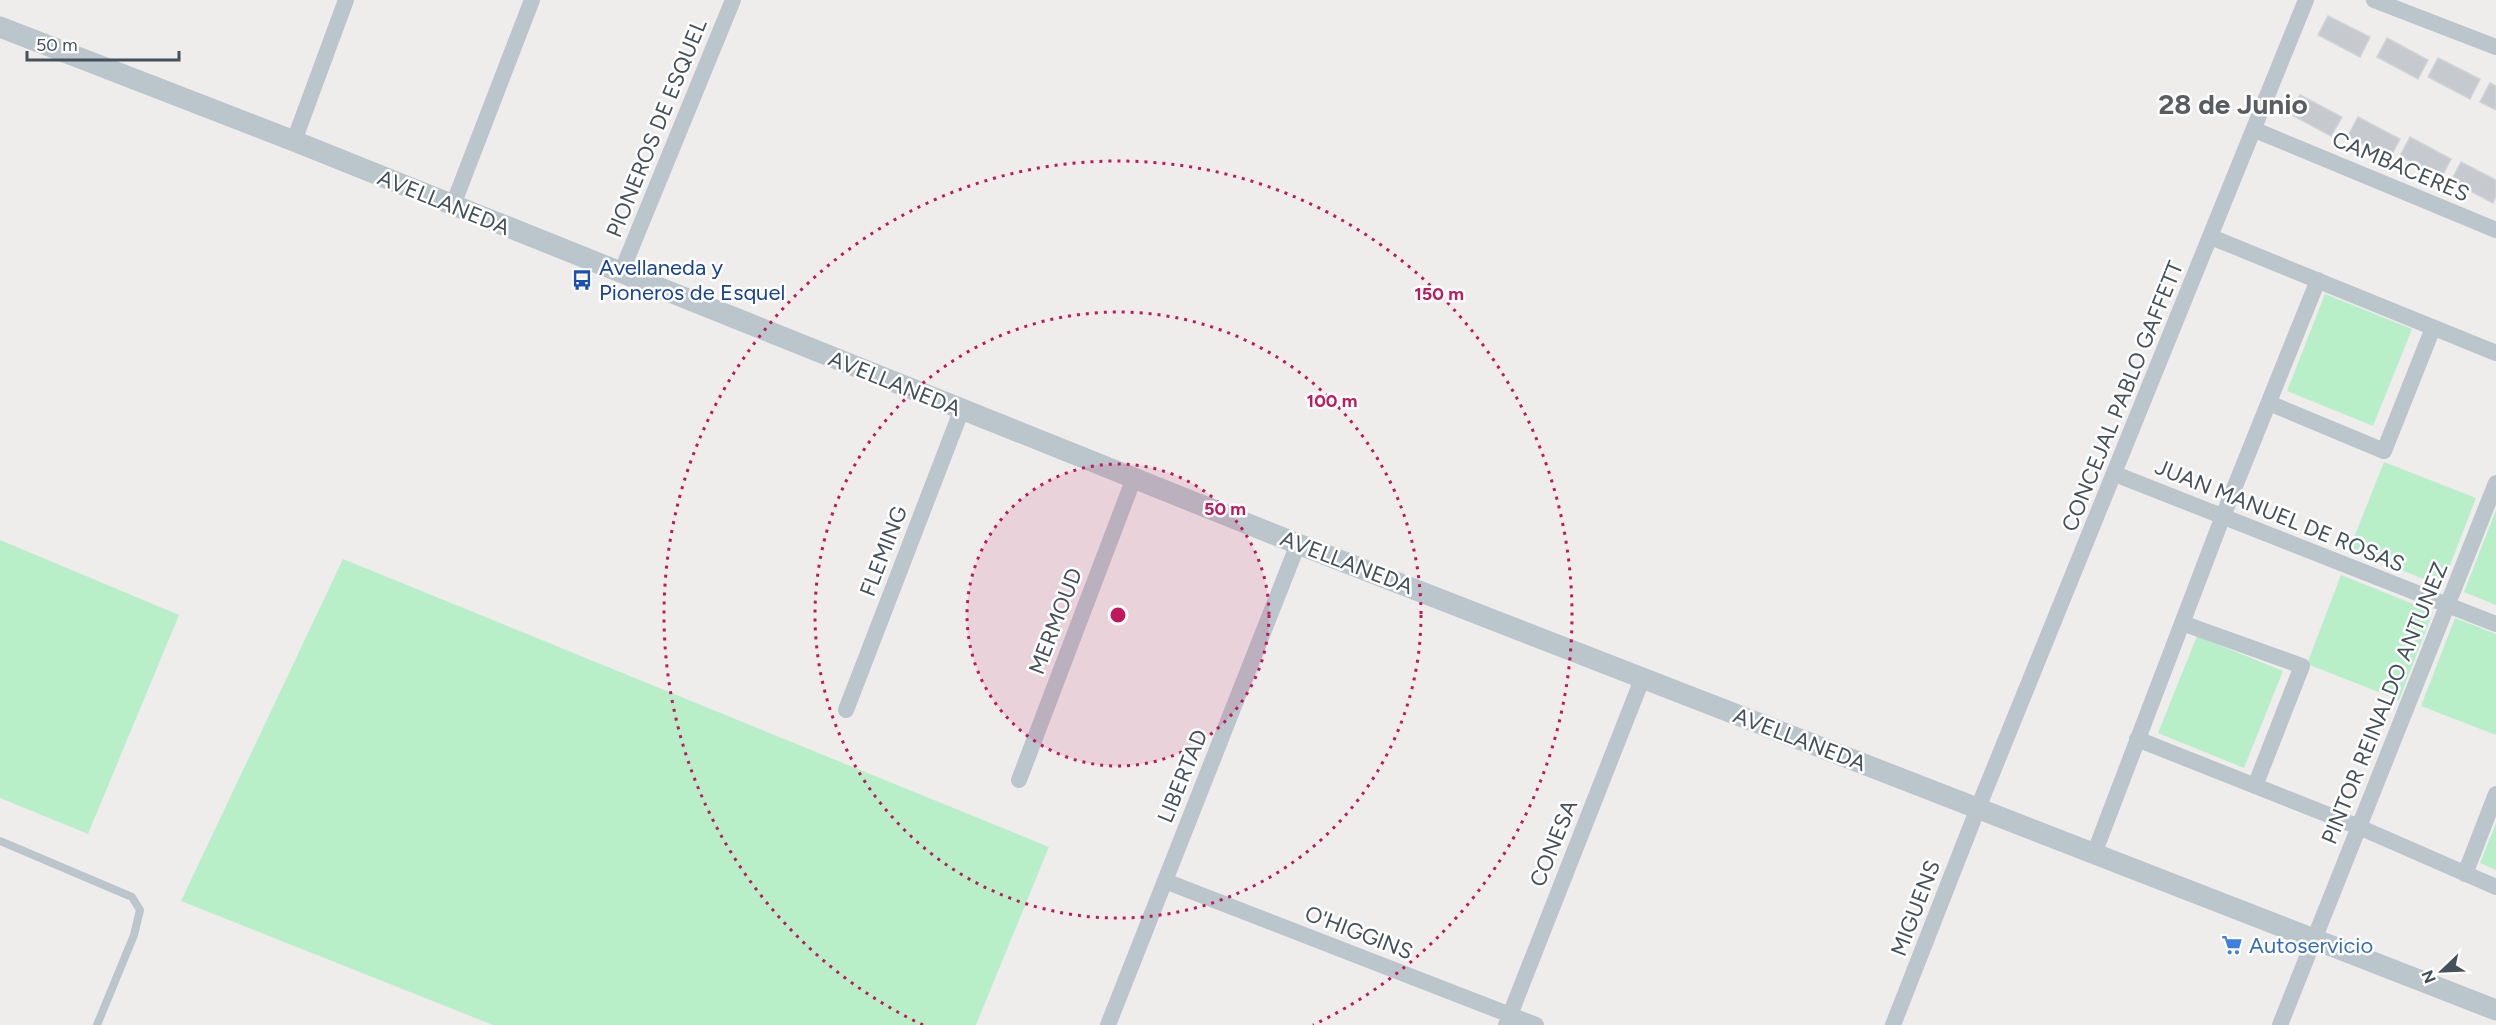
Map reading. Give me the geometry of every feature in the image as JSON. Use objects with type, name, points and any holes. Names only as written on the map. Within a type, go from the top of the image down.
[{"type":"street","points":[[294,141],[346,0]]},
{"type":"street","points":[[453,205],[532,0]]},
{"type":"street","name":"PIONEROS DE ESQUEL","points":[[621,273],[733,0]]},
{"type":"street","name":"CONCEJAL PABLO GAFFETT","points":[[1978,808],[2306,0]]},
{"type":"street","points":[[2374,0],[2496,47]]},
{"type":"street","name":"AVELLANEDA","points":[[0,27],[294,141],[1299,544],[2496,1010]]},
{"type":"street","name":"CAMBACERES","points":[[2255,130],[2496,230]]},
{"type":"street","points":[[2211,237],[2496,353]]},
{"type":"street","points":[[2094,854],[2223,516],[2318,280]]},
{"type":"street","points":[[2269,403],[2384,450],[2433,328]]},
{"type":"street","name":"FLEMING","points":[[846,710],[962,409]]},
{"type":"street","name":"JUAN MANUEL DE ROSAS","points":[[2115,474],[2496,624]]},
{"type":"street","name":"MERMOUD","points":[[1019,780],[1134,478]]},
{"type":"street","name":"PINTOR REINALDO ANTUNEZ","points":[[2280,1025],[2496,483]]},
{"type":"street","name":"LIBERTAD","points":[[1108,1025],[1299,544]]},
{"type":"street","points":[[2182,623],[2302,666],[2255,786]]},
{"type":"street","name":"CONESA","points":[[1508,1020],[1643,677]]},
{"type":"street","points":[[2137,739],[2359,827],[2496,886]]},
{"type":"street","points":[[2465,874],[2496,794]]},
{"type":"street","name":"MIGUENS","points":[[1893,1025],[1978,808]]},
{"type":"street","name":"O'HIGGINS","points":[[1165,881],[1508,1020],[1536,1025]]},
{"type":"lane","points":[[0,841],[132,897],[140,910],[134,935],[97,1025]]},
{"type":"green space","points":[[2325,294],[2412,329],[2373,426],[2287,391]]},
{"type":"green space","points":[[2384,462],[2476,498],[2442,586],[2349,550]]},
{"type":"green space","points":[[2496,510],[2496,605],[2464,592]]},
{"type":"green space","points":[[0,540],[179,615],[88,834],[0,798]]},
{"type":"green space","points":[[343,559],[1049,847],[976,1025],[493,1025],[181,901]]},
{"type":"green space","points":[[2341,575],[2433,612],[2399,700],[2307,664]]},
{"type":"green space","points":[[2455,618],[2496,634],[2496,735],[2421,706]]},
{"type":"green space","points":[[2197,636],[2283,671],[2244,768],[2158,733]]},
{"type":"green space","points":[[2496,823],[2496,870],[2480,863]]},
{"type":"building","points":[[2328,16],[2370,37],[2360,57],[2318,35]]},
{"type":"building","points":[[2387,38],[2428,60],[2418,79],[2377,57]]},
{"type":"building","points":[[2438,58],[2480,79],[2470,99],[2428,77]]},
{"type":"building","points":[[2490,83],[2496,86],[2496,110],[2480,102]]},
{"type":"building","points":[[2300,95],[2342,117],[2331,136],[2290,114]]},
{"type":"building","points":[[2358,117],[2400,139],[2390,158],[2348,136]]},
{"type":"building","points":[[2410,137],[2451,159],[2441,178],[2400,156]]},
{"type":"building","points":[[2461,162],[2496,180],[2496,196],[2493,203],[2451,181]]},
{"type":"place","name":"Avellaneda y Pioneros de Esquel","points":[[582,280]]},
{"type":"place","name":"Autoservicio","points":[[2232,945]]},
{"type":"district","name":"28 de Junio","points":[[2233,104]]}]
